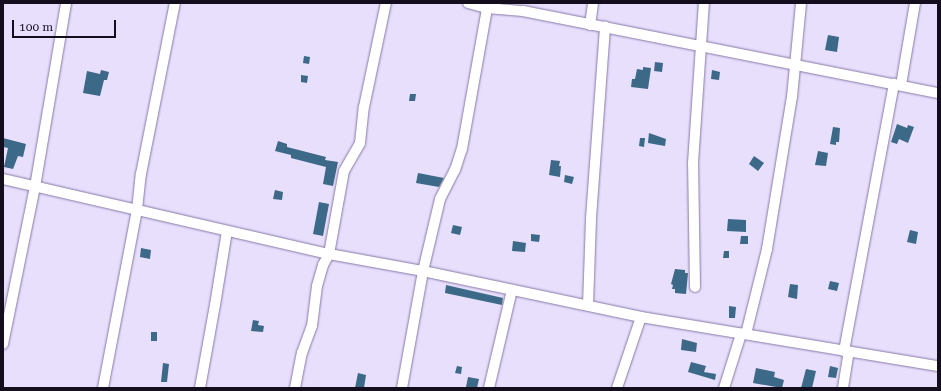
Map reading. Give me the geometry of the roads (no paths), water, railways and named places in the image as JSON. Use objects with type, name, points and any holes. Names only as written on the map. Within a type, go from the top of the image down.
[{"type":"street","points":[[3,344],[34,187],[66,3]]},
{"type":"street","points":[[103,388],[137,210],[141,174],[175,3]]},
{"type":"street","points":[[296,388],[302,352],[312,326],[317,286],[323,264],[329,254],[344,171],[360,143],[364,107],[386,3]]},
{"type":"street","points":[[468,3],[523,11],[938,93]]},
{"type":"street","points":[[590,25],[593,3]]},
{"type":"street","points":[[695,287],[693,163],[697,133],[700,46],[704,3]]},
{"type":"street","points":[[724,388],[743,334],[767,249],[792,97],[801,3]]},
{"type":"street","points":[[843,388],[846,351],[897,85],[915,3]]},
{"type":"street","points":[[402,388],[423,271],[440,199],[455,170],[462,149],[487,6]]},
{"type":"street","points":[[588,305],[591,218],[605,28]]},
{"type":"street","points":[[3,179],[329,254],[423,271],[641,317],[938,366]]},
{"type":"street","points":[[200,388],[216,305],[227,231]]},
{"type":"street","points":[[489,388],[512,290]]},
{"type":"street","points":[[617,388],[641,317]]}]
